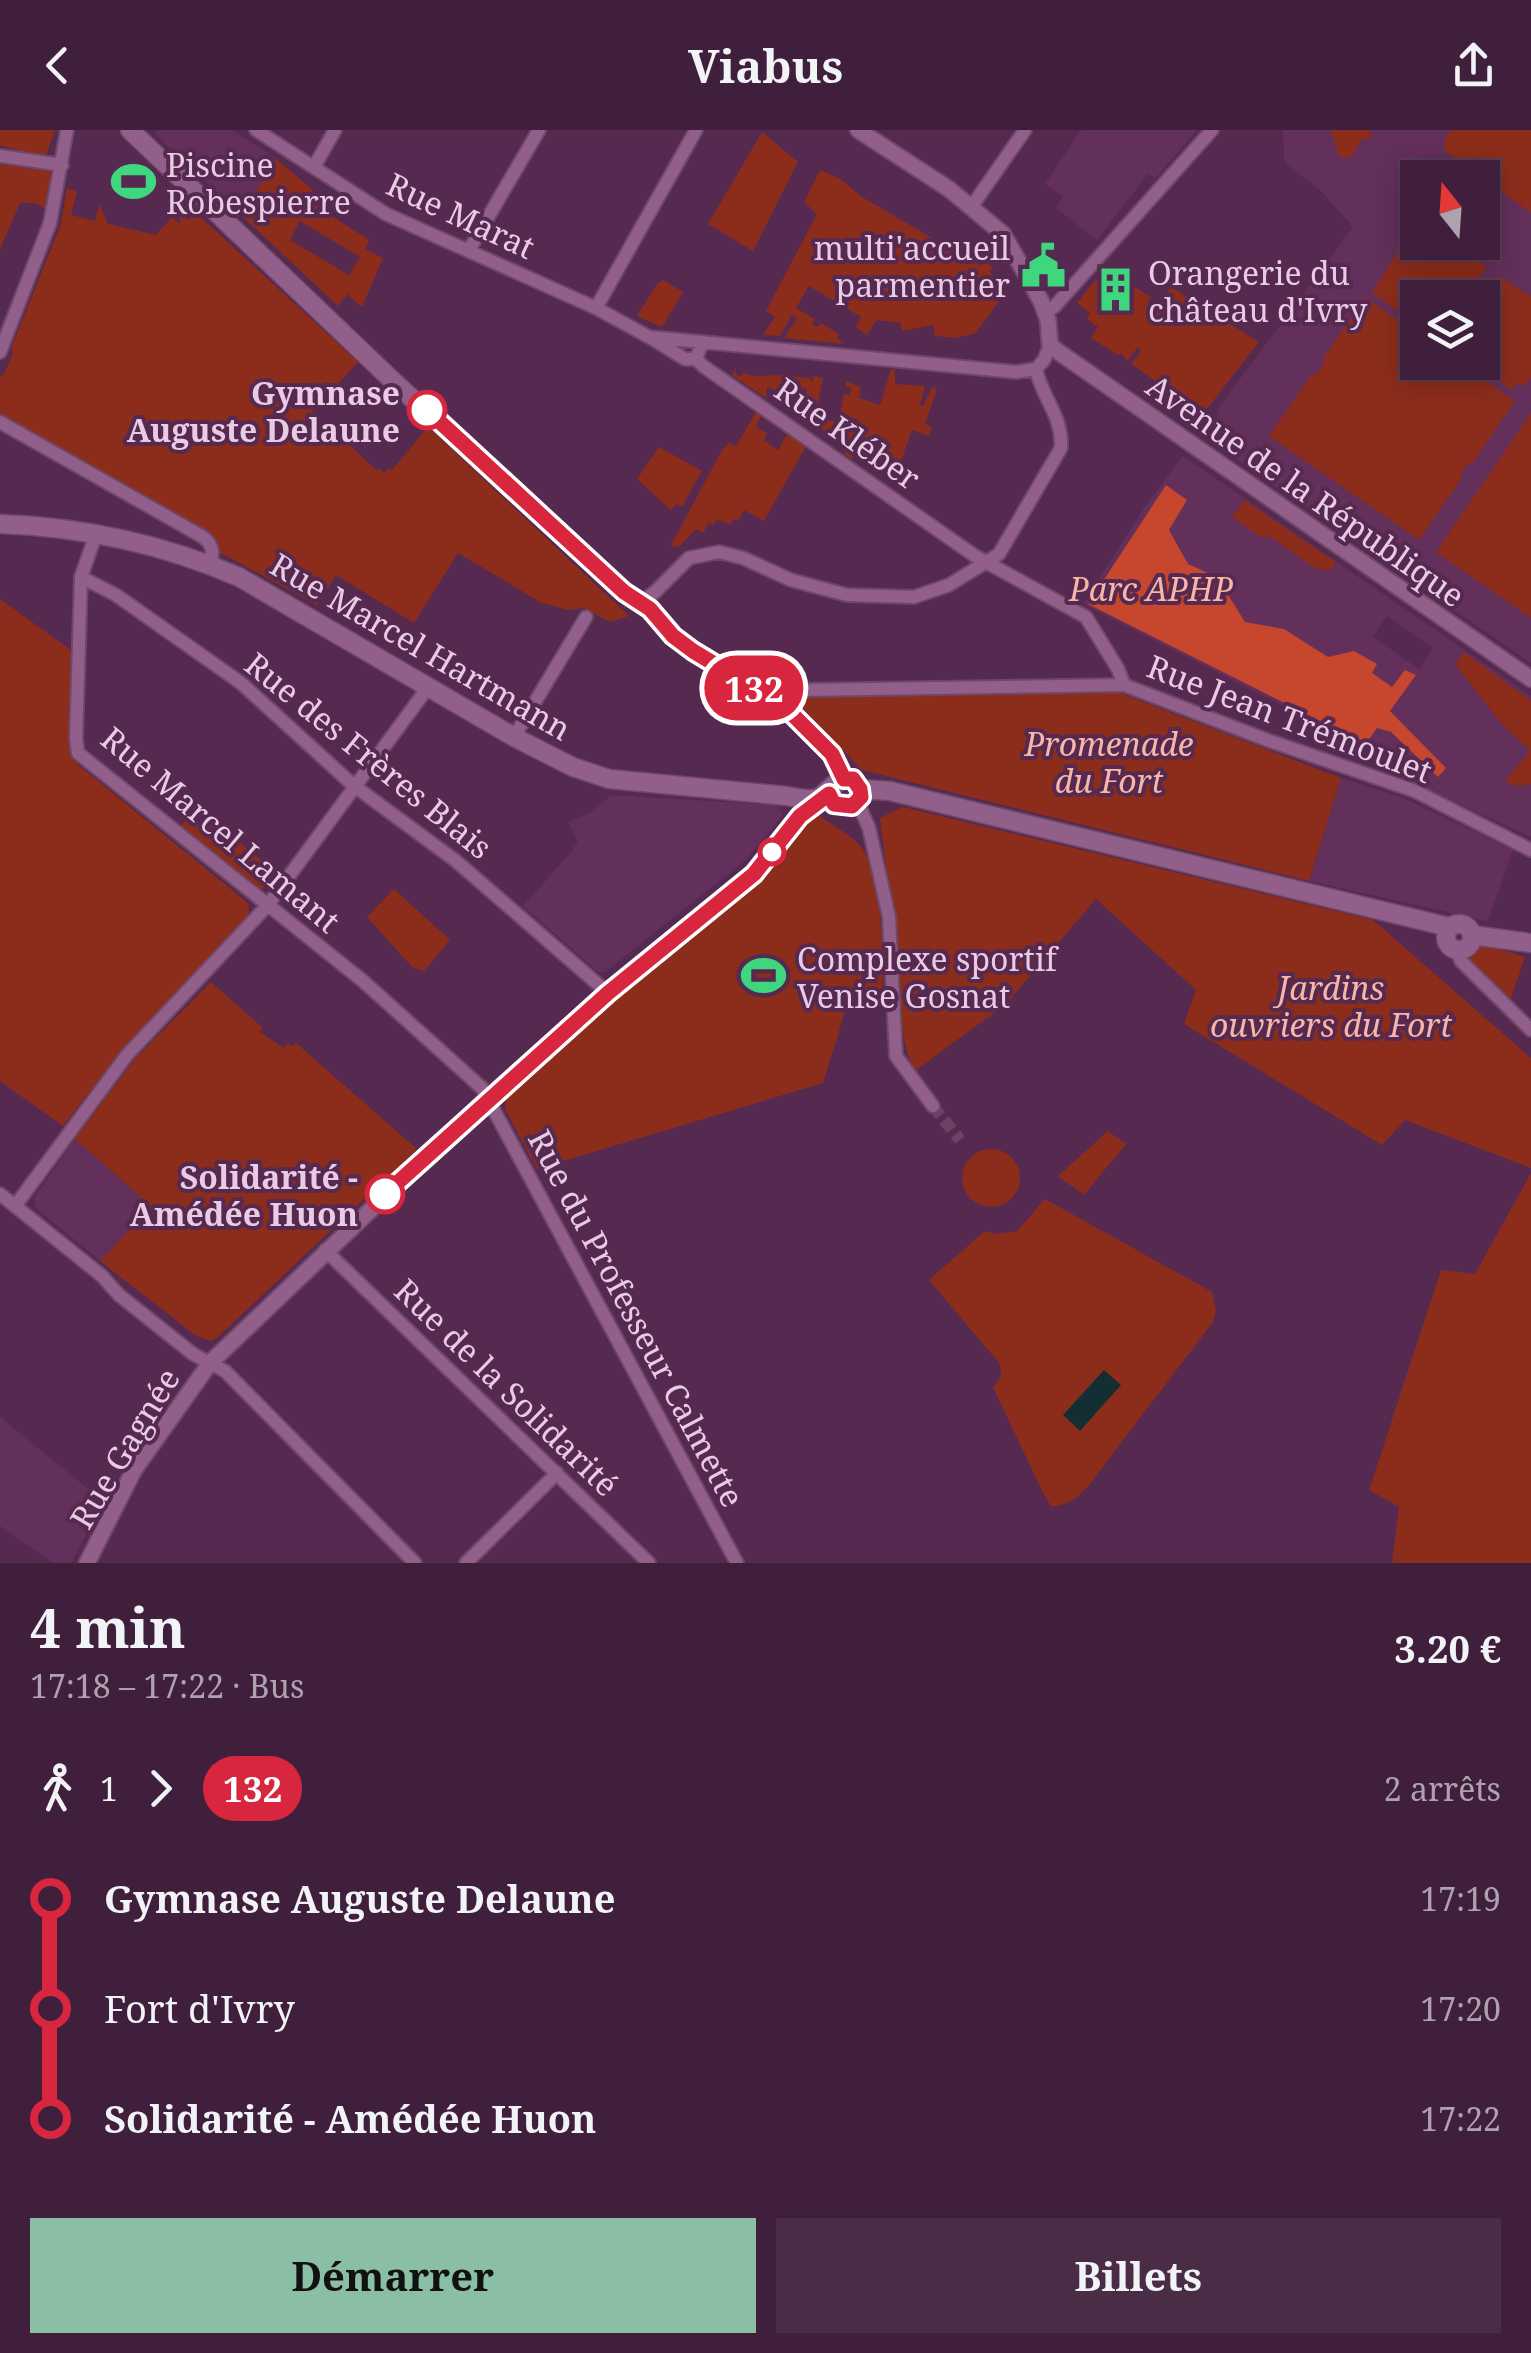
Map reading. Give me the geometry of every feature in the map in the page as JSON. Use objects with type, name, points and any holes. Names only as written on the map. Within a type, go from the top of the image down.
[{"type":"main road","points":[[130,130],[393,381],[624,592],[650,609],[673,636],[784,706],[832,754],[854,790]]},
{"type":"main road","name":"Rue Marcel Hartmann","points":[[0,524],[96,534],[210,564],[239,577],[514,737],[573,767],[609,779],[823,798],[838,805],[854,790]]},
{"type":"main road","points":[[823,798],[832,786],[890,791],[1449,927],[1461,923],[1472,934],[1531,942]]},
{"type":"main road","points":[[1449,927],[1447,943],[1457,950],[1468,946],[1472,934]]},
{"type":"street","points":[[0,352],[50,224],[68,130]]},
{"type":"street","name":"Rue Marat","points":[[256,130],[386,214],[596,308],[685,359],[696,359]]},
{"type":"street","points":[[314,166],[335,130]]},
{"type":"street","points":[[469,250],[539,130]]},
{"type":"street","points":[[596,308],[696,130]]},
{"type":"street","points":[[640,603],[680,564],[701,554],[720,552],[792,580],[847,595],[914,597],[948,585],[999,554],[1061,448],[1062,431],[1056,410],[1036,369],[1050,345],[1046,312],[1007,239],[972,206],[858,130]]},
{"type":"street","points":[[972,206],[1025,130]]},
{"type":"street","points":[[1046,312],[1056,306],[1212,130]]},
{"type":"street","points":[[0,156],[62,165]]},
{"type":"street","name":"Rue Marat","points":[[649,336],[1016,372],[1036,369]]},
{"type":"street","points":[[696,359],[706,343]]},
{"type":"street","name":"Avenue de la République","points":[[1050,345],[1273,504],[1531,679]]},
{"type":"street","name":"Rue Kléber","points":[[696,359],[986,562],[1086,617],[1124,684]]},
{"type":"street","points":[[0,422],[203,537],[213,554],[210,564]]},
{"type":"street","name":"Rue Marcel Lamant","points":[[96,534],[81,577],[78,752],[363,981],[489,1098]]},
{"type":"street","name":"Rue des Frères Blais","points":[[81,577],[116,596],[242,683],[353,784],[456,861],[608,993]]},
{"type":"street","points":[[514,737],[586,617]]},
{"type":"street","name":"Rue Jean Trémoulet","points":[[784,706],[804,690],[1124,684],[1266,740],[1414,791],[1531,850]]},
{"type":"street","points":[[15,1206],[127,1055],[267,906],[428,686]]},
{"type":"street","points":[[854,790],[868,828],[889,917],[896,1056],[933,1106]]},
{"type":"street","name":"Rue Gagnée","points":[[87,1563],[134,1470],[210,1363],[489,1098],[608,993],[754,874],[800,816],[823,798]]},
{"type":"street","points":[[1457,950],[1461,961],[1531,1030]]},
{"type":"street","name":"Rue du Professeur Calmette","points":[[489,1098],[737,1563]]},
{"type":"street","points":[[0,1194],[102,1276],[118,1295],[225,1371],[414,1563]]},
{"type":"street","name":"Rue de la Solidarité","points":[[325,1250],[649,1563]]},
{"type":"street","points":[[466,1563],[556,1473]]},
{"type":"shaded area","points":[[232,130],[275,158],[243,217],[207,183],[190,160],[168,147],[155,133]]},
{"type":"shaded area","points":[[1081,130],[1197,130],[1156,178],[1148,174],[1097,240],[1056,208],[1063,197],[1045,184]]},
{"type":"shaded area","points":[[1283,130],[1531,130],[1531,663],[1200,434],[1202,431],[1212,437],[1217,430],[1210,424],[1219,415],[1216,411],[1353,227],[1321,191],[1284,158]]},
{"type":"shaded area","points":[[1183,456],[1531,696],[1531,701],[1464,653],[1455,663],[1500,722],[1530,751],[1527,786],[1531,784],[1531,837],[1389,772],[1393,762],[1083,604],[1146,505]],"holes":[[[1244,500],[1316,568],[1271,537],[1232,517]],[[1387,616],[1433,648],[1419,669],[1373,637]]]},
{"type":"shaded area","points":[[1341,778],[1401,797],[1513,850],[1488,921],[1309,881]]},
{"type":"shaded area","points":[[611,795],[777,805],[783,815],[746,860],[605,972],[598,972],[523,906],[578,843],[568,822],[591,812]]},
{"type":"shaded area","points":[[75,1139],[152,1207],[100,1261],[35,1207],[34,1198]]},
{"type":"shaded area","points":[[1104,1370],[1121,1385],[1080,1431],[1063,1415]]},
{"type":"shaded area","points":[[0,1417],[103,1501],[71,1563],[53,1563],[0,1526]]},
{"type":"green space","points":[[0,130],[55,130],[45,158],[0,145]]},
{"type":"green space","points":[[1331,130],[1368,130],[1372,136],[1369,140],[1364,137],[1350,158],[1339,157]]},
{"type":"green space","points":[[1451,130],[1531,130],[1531,213],[1500,191],[1500,160],[1457,160],[1445,151],[1444,140]]},
{"type":"green space","points":[[762,132],[798,162],[753,251],[708,224]]},
{"type":"green space","points":[[275,158],[313,190],[307,200],[318,207],[316,211],[324,217],[327,213],[369,240],[365,249],[383,258],[362,307],[347,294],[338,306],[243,217]],"holes":[[[300,221],[360,257],[349,275],[290,240]]]},
{"type":"green space","points":[[0,164],[53,172],[47,210],[36,203],[20,203],[0,249]]},
{"type":"green space","points":[[820,170],[951,249],[955,243],[981,266],[984,262],[993,267],[990,272],[997,279],[995,282],[1006,291],[976,333],[956,338],[935,336],[933,325],[902,331],[900,323],[877,320],[867,335],[856,327],[861,317],[809,286],[796,308],[815,319],[812,324],[817,327],[821,323],[839,334],[837,338],[845,344],[784,338],[797,318],[792,314],[780,336],[763,335],[775,317],[766,311],[817,214],[804,202]]},
{"type":"green space","points":[[67,188],[77,192],[71,215],[95,221],[99,204],[108,224],[156,235],[172,217],[179,223],[181,220],[175,215],[178,211],[188,220],[195,212],[358,362],[310,414],[326,429],[330,426],[384,473],[392,470],[428,427],[629,616],[610,622],[584,608],[567,610],[540,602],[458,553],[414,623],[336,575],[317,605],[219,552],[216,539],[0,414],[0,376],[13,353],[11,348],[61,224]]},
{"type":"green space","points":[[1400,248],[1400,260],[1477,260],[1487,267],[1478,280],[1400,280],[1400,313],[1372,293]]},
{"type":"green space","points":[[1111,272],[1116,276],[1102,297],[1107,306],[1114,305],[1128,283],[1151,297],[1148,302],[1156,307],[1171,287],[1259,342],[1207,409],[1183,400],[1131,364],[1141,351],[1138,347],[1127,361],[1121,353],[1118,355],[1091,338],[1098,327],[1087,319],[1090,313],[1077,303],[1101,273],[1107,277]]},
{"type":"green space","points":[[1500,276],[1531,297],[1531,377],[1525,386],[1517,383],[1512,390],[1497,380],[1500,380]]},
{"type":"green space","points":[[663,280],[683,292],[662,327],[637,316]]},
{"type":"green space","points":[[1365,297],[1400,321],[1400,380],[1485,380],[1515,401],[1472,464],[1469,462],[1460,475],[1462,478],[1419,540],[1269,436],[1312,374],[1315,376],[1325,362],[1322,360]]},
{"type":"green space","points":[[736,368],[740,377],[743,373],[783,375],[787,384],[788,376],[810,378],[812,383],[814,376],[823,378],[814,422],[803,413],[807,389],[797,388],[796,397],[767,387],[766,398],[732,375]]},
{"type":"green space","points":[[891,369],[895,370],[895,384],[925,386],[920,405],[923,406],[932,387],[937,389],[925,424],[932,427],[929,436],[912,430],[896,475],[880,461],[856,449],[854,440],[852,459],[844,454],[848,438],[836,433],[834,438],[817,426],[820,418],[856,431],[859,420],[840,414],[844,394],[850,395],[846,381],[861,387],[859,398],[880,405]]},
{"type":"green space","points":[[756,412],[761,416],[756,427],[767,433],[764,441],[778,450],[787,434],[807,444],[764,521],[744,510],[738,521],[733,519],[730,524],[717,520],[714,525],[709,523],[703,533],[696,529],[679,547],[671,545],[722,450],[729,443],[736,446]]},
{"type":"green space","points":[[1531,413],[1531,618],[1436,552]]},
{"type":"green space","points":[[659,447],[702,471],[682,507],[676,504],[671,510],[637,479]]},
{"type":"green space","name":"Parc APHP","points":[[1166,485],[1187,500],[1169,530],[1188,564],[1208,573],[1227,593],[1245,622],[1284,629],[1328,657],[1354,651],[1377,664],[1372,673],[1392,687],[1405,670],[1416,675],[1390,711],[1446,768],[1438,777],[1391,732],[1377,728],[1366,744],[1088,604]]},
{"type":"green space","points":[[1244,500],[1336,562],[1331,570],[1316,569],[1271,537],[1259,536],[1232,517]]},
{"type":"green space","points":[[0,599],[72,651],[71,749],[77,764],[248,903],[249,914],[63,1126],[0,1081]]},
{"type":"green space","points":[[1464,652],[1531,701],[1531,784],[1518,786],[1505,781],[1530,751],[1500,722],[1455,664]]},
{"type":"green space","name":"Promenade du Fort","points":[[1115,691],[1341,778],[1309,881],[862,770],[800,705],[807,697]]},
{"type":"green space","name":"Jardins ouvriers du Fort","points":[[903,807],[1373,920],[1531,1058],[1531,1168],[1405,1120],[1382,1145],[1184,1024],[1196,990],[1096,899],[1006,1004],[915,1071],[904,1035],[880,818]]},
{"type":"green space","points":[[190,814],[206,826],[211,820],[278,873],[268,888],[260,889],[181,826]]},
{"type":"green space","name":"Complexe sportif Venise Gosnat","points":[[817,814],[851,838],[868,859],[878,896],[883,960],[883,994],[848,1002],[823,1083],[537,1169],[505,1109],[506,1096],[760,881],[807,819]]},
{"type":"green space","points":[[394,889],[450,940],[424,971],[413,968],[367,917]]},
{"type":"green space","points":[[1488,946],[1525,957],[1510,1001],[1467,958],[1478,947]]},
{"type":"green space","points":[[211,982],[263,1028],[260,1032],[284,1048],[288,1043],[293,1047],[296,1043],[417,1149],[211,1341],[195,1335],[100,1261],[152,1207],[75,1139],[134,1060]]},
{"type":"green space","points":[[1108,1131],[1126,1144],[1084,1195],[1058,1176]]},
{"type":"green space","points":[[991,1149],[1011,1158],[1020,1178],[1011,1198],[991,1207],[971,1198],[962,1178],[971,1158]]},
{"type":"green space","points":[[1531,1173],[1531,1563],[1392,1563],[1399,1507],[1369,1490],[1441,1270],[1475,1274]]},
{"type":"green space","points":[[1045,1199],[1212,1292],[1216,1311],[1213,1322],[1089,1485],[1063,1505],[1051,1506],[993,1387],[1001,1377],[1000,1364],[929,1280],[985,1231],[1017,1231]]},
{"type":"tunnel","points":[[933,1106],[960,1140]]},
{"type":"bus line","name":"132","points":[[385,1194],[608,993],[754,874],[816,801],[829,794],[834,804],[852,806],[861,797],[853,779],[844,779],[832,754],[784,706],[673,636],[650,609],[624,592],[427,410]]},
{"type":"place","name":"Piscine Robespierre","points":[[133,182]]},
{"type":"place","name":"multi'accueil parmentier","points":[[1043,265]]},
{"type":"place","name":"Orangerie du château d'Ivry","points":[[1115,290]]},
{"type":"place","name":"Gymnase Auguste Delaune","points":[[427,410]]},
{"type":"place","name":"Complexe sportif Venise Gosnat","points":[[764,976]]},
{"type":"place","name":"Solidarité - Amédée Huon","points":[[385,1194]]}]
